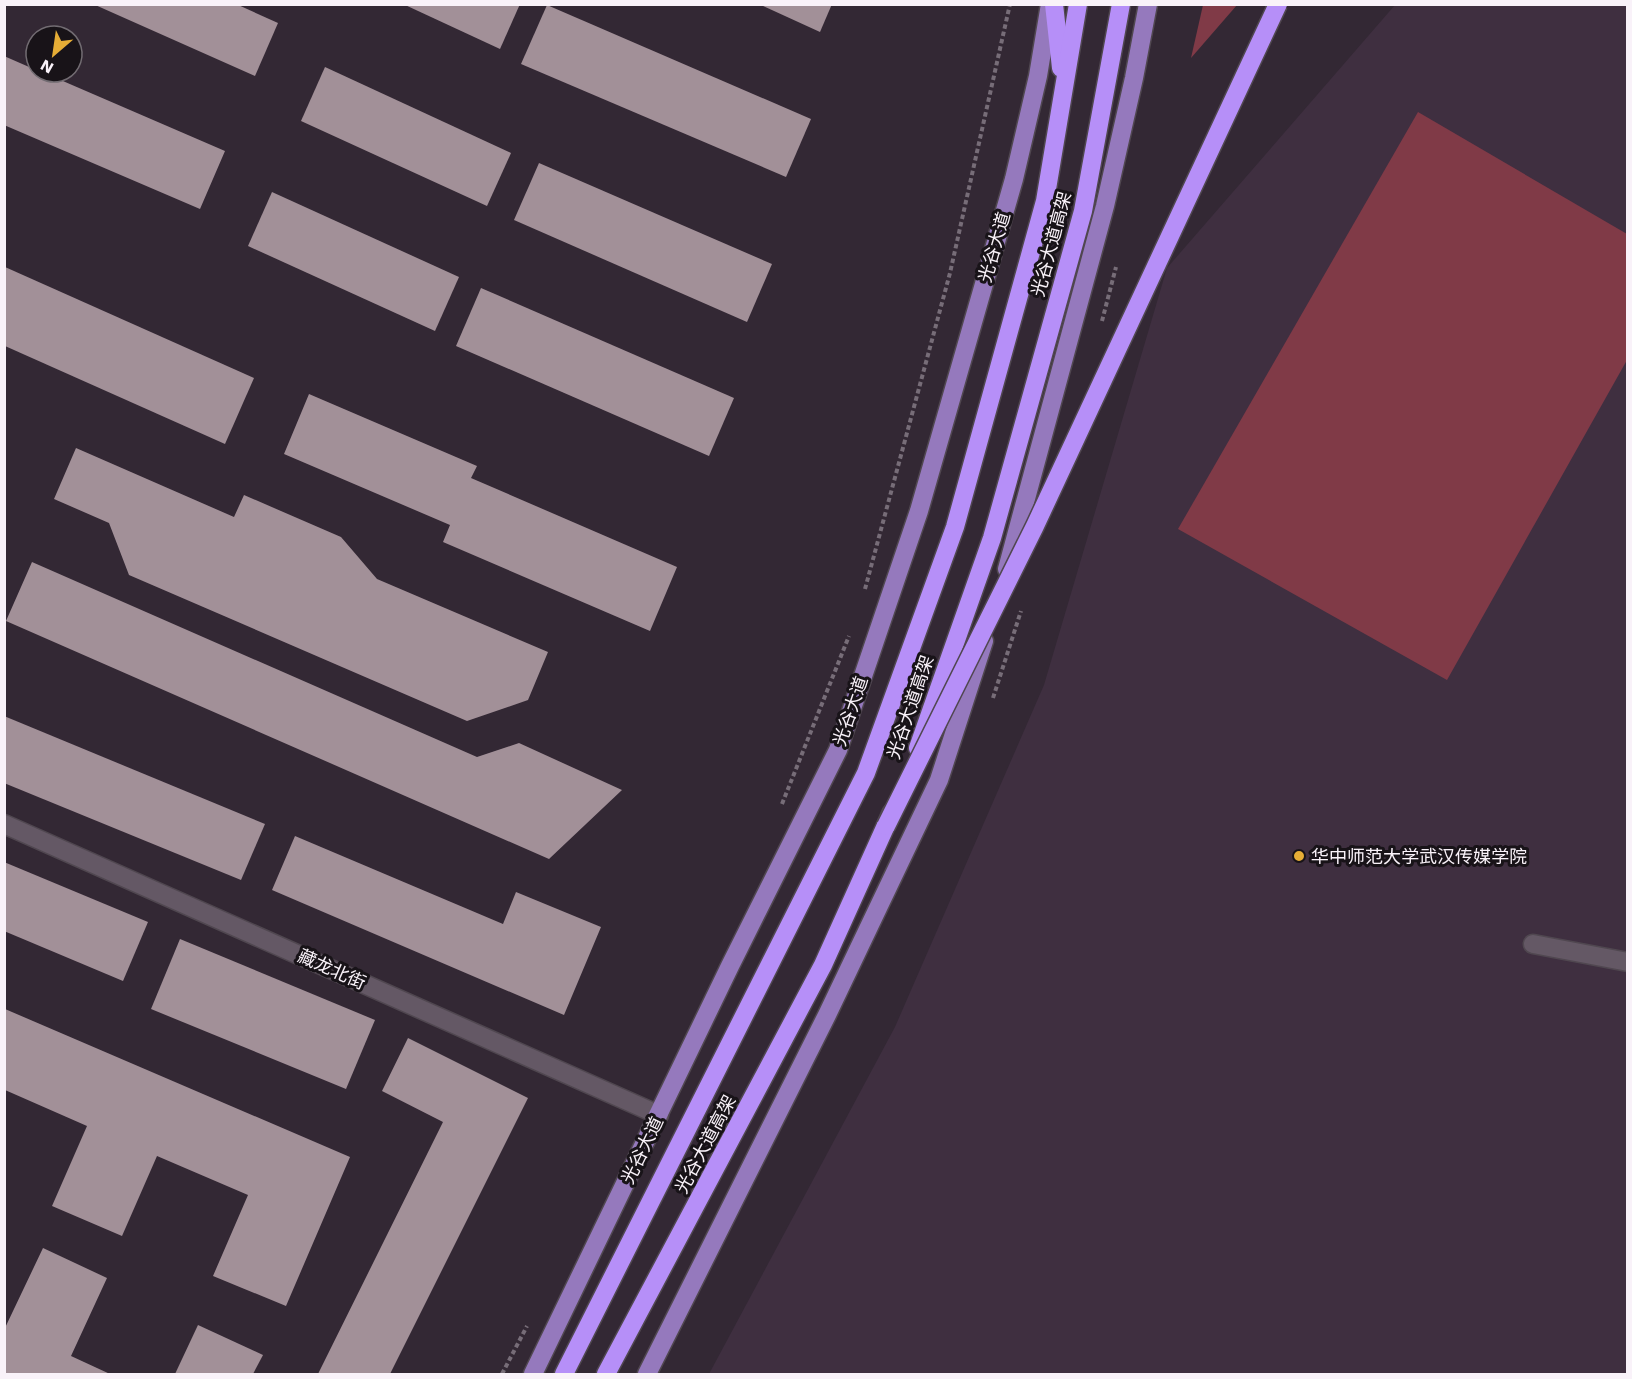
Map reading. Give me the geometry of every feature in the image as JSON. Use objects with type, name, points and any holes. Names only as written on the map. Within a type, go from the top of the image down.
[{"type":"highway","points":[[1052,4],[1064,90]]},
{"type":"highway","name":"光谷大道高架","points":[[564,1374],[866,773],[955,527],[1045,201],[1078,4]]},
{"type":"highway","name":"光谷大道高架","points":[[606,1374],[824,965],[907,778],[992,538],[1083,211],[1121,4]]},
{"type":"highway","points":[[886,826],[1035,526],[1278,4]]},
{"type":"main road","name":"光谷大道","points":[[533,1374],[838,750],[919,511],[1011,190],[1038,76],[1052,4]]},
{"type":"main road","points":[[647,1374],[827,1015],[939,780],[1021,524],[1105,206],[1148,4]]},
{"type":"street","name":"藏龙北街","points":[[4,824],[659,1115]]},
{"type":"street","points":[[1533,944],[1628,962]]},
{"type":"path","points":[[862,599],[950,273],[1010,4]]},
{"type":"path","points":[[782,805],[850,632]]},
{"type":"path","points":[[502,1374],[528,1324]]},
{"type":"shaded area","points":[[1203,5],[1237,5],[1191,58]]},
{"type":"shaded area","name":"华中师范大学武汉传媒学院","points":[[1395,5],[1627,5],[1627,1374],[709,1374],[895,1027],[1044,685],[1167,268]]},
{"type":"shaded area","points":[[1418,112],[1627,234],[1627,360],[1447,680],[1178,529]]},
{"type":"building","points":[[93,4],[236,4],[278,23],[255,76]]},
{"type":"building","points":[[403,4],[520,4],[500,49]]},
{"type":"building","points":[[759,4],[832,4],[820,32]]},
{"type":"building","points":[[547,5],[811,119],[786,177],[521,64]]},
{"type":"building","points":[[4,56],[24,65],[24,84],[70,84],[225,151],[200,209],[4,125]]},
{"type":"building","points":[[325,67],[511,153],[487,206],[301,121]]},
{"type":"building","points":[[539,163],[772,264],[747,322],[514,220]]},
{"type":"building","points":[[272,192],[459,277],[435,331],[248,246]]},
{"type":"building","points":[[5,267],[254,378],[225,444],[5,346]]},
{"type":"building","points":[[481,288],[734,398],[709,456],[456,346]]},
{"type":"building","points":[[309,394],[477,466],[471,478],[677,567],[650,631],[443,542],[450,525],[284,454]]},
{"type":"building","points":[[76,448],[234,517],[244,495],[341,537],[377,579],[548,652],[528,700],[467,721],[129,575],[109,523],[54,499]]},
{"type":"building","points":[[32,562],[477,757],[519,743],[622,790],[549,859],[6,621]]},
{"type":"building","points":[[4,716],[265,824],[241,880],[4,783]]},
{"type":"building","points":[[295,836],[503,924],[516,892],[601,927],[564,1015],[272,890]]},
{"type":"building","points":[[4,862],[148,922],[123,981],[4,931]]},
{"type":"building","points":[[180,939],[375,1020],[346,1089],[151,1009]]},
{"type":"building","points":[[5,1009],[350,1157],[286,1306],[213,1276],[248,1195],[157,1156],[122,1236],[52,1206],[87,1126],[5,1090]]},
{"type":"building","points":[[408,1038],[528,1098],[390,1374],[318,1374],[443,1122],[382,1091]]},
{"type":"building","points":[[43,1248],[107,1278],[71,1356],[110,1374],[4,1374],[4,1330]]},
{"type":"building","points":[[198,1325],[263,1355],[253,1374],[175,1374]]},
{"type":"place","name":"华中师范大学武汉传媒学院","points":[[1299,856]]}]
